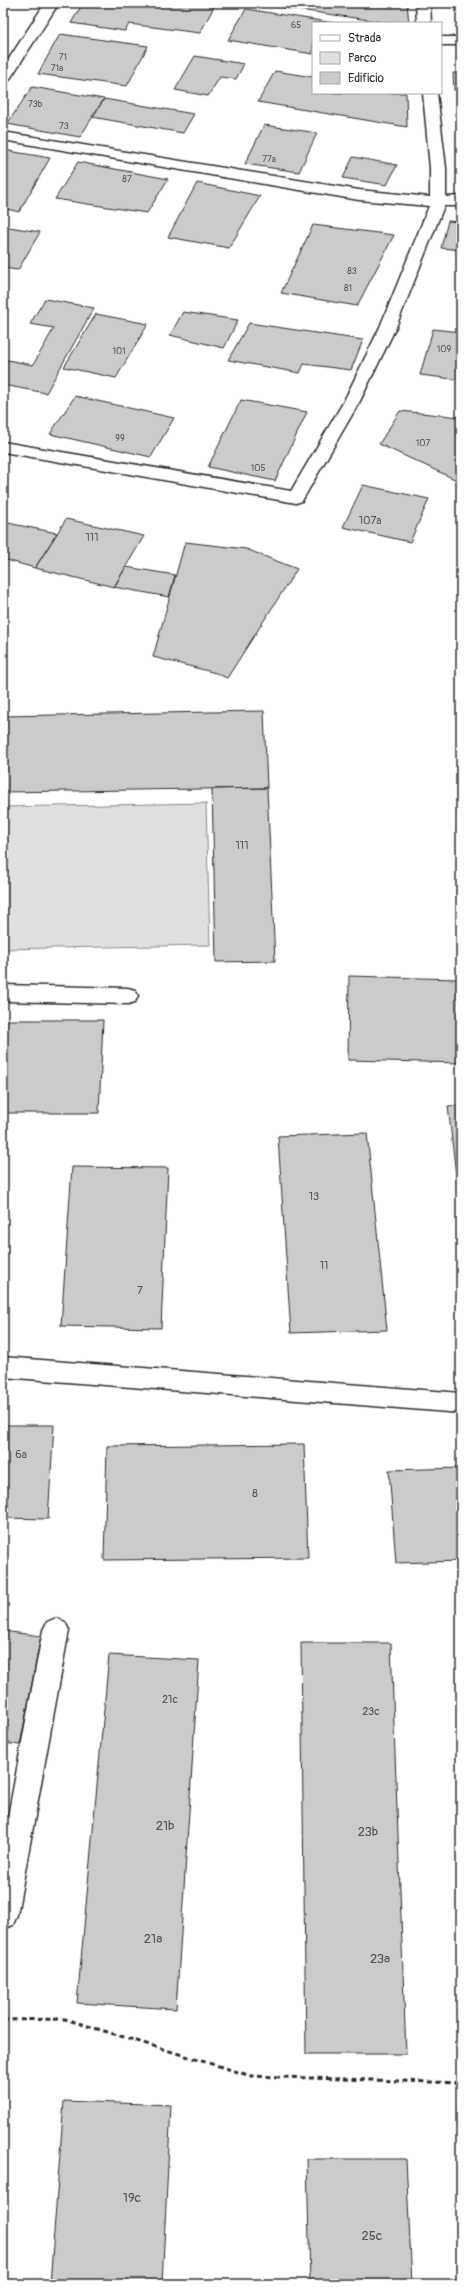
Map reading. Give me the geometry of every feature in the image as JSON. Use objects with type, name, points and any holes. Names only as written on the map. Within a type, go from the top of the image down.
[{"type":"street","points":[[3,79],[52,3]]},
{"type":"street","points":[[423,3],[424,22]]},
{"type":"street","points":[[442,41],[461,41]]},
{"type":"street","points":[[3,447],[296,496],[352,401],[388,327],[438,202],[438,168],[430,94]]},
{"type":"street","points":[[3,136],[359,195],[438,202],[461,202]]},
{"type":"street","points":[[3,993],[128,996]]},
{"type":"street","points":[[3,1367],[461,1403]]},
{"type":"street","points":[[3,1915],[56,1630]]},
{"type":"path","points":[[3,2020],[65,2019],[251,2076],[461,2083]]},
{"type":"green space","points":[[206,803],[210,945],[3,949],[3,807]]},
{"type":"building","points":[[83,3],[203,3],[215,5],[200,33],[129,24],[125,31],[71,23]]},
{"type":"building","points":[[250,3],[407,3],[409,22],[383,22]]},
{"type":"building","points":[[246,9],[328,22],[312,22],[312,54],[228,40]]},
{"type":"building","points":[[60,34],[148,46],[127,86],[38,74]]},
{"type":"building","points":[[195,56],[244,64],[236,79],[220,77],[208,96],[175,90]]},
{"type":"building","points":[[275,71],[312,77],[312,94],[406,94],[407,127],[258,102]]},
{"type":"building","points":[[453,73],[461,73],[461,90],[454,90]]},
{"type":"building","points":[[32,87],[104,99],[80,137],[7,124]]},
{"type":"building","points":[[104,99],[194,114],[183,133],[92,117]]},
{"type":"building","points":[[264,125],[317,133],[299,172],[245,164]]},
{"type":"building","points":[[3,150],[50,158],[19,212],[3,208]]},
{"type":"building","points":[[353,157],[397,165],[387,185],[343,178]]},
{"type":"building","points":[[78,162],[168,179],[147,213],[55,199]]},
{"type":"building","points":[[197,183],[260,196],[229,248],[168,237]]},
{"type":"building","points":[[448,221],[461,222],[461,250],[441,248]]},
{"type":"building","points":[[313,225],[394,235],[357,306],[281,293]]},
{"type":"building","points":[[3,226],[40,232],[18,270],[3,268]]},
{"type":"building","points":[[45,299],[94,308],[46,393],[3,385],[3,359],[33,365],[54,328],[30,324]]},
{"type":"building","points":[[183,312],[238,320],[224,348],[170,335]]},
{"type":"building","points":[[96,314],[148,324],[116,378],[64,367]]},
{"type":"building","points":[[249,323],[363,340],[351,370],[304,364],[300,373],[228,360]]},
{"type":"building","points":[[433,329],[461,332],[461,380],[420,375]]},
{"type":"building","points":[[75,396],[174,418],[151,457],[50,434]]},
{"type":"building","points":[[241,400],[307,412],[275,481],[208,467]]},
{"type":"building","points":[[400,411],[461,417],[461,482],[379,444]]},
{"type":"building","points":[[363,485],[429,499],[410,542],[343,527]]},
{"type":"building","points":[[66,519],[144,536],[114,587],[35,568]]},
{"type":"building","points":[[3,522],[57,533],[35,568],[3,559]]},
{"type":"building","points":[[185,542],[246,549],[297,569],[227,678],[216,673],[153,657]]},
{"type":"building","points":[[126,567],[175,575],[169,597],[114,587]]},
{"type":"building","points":[[264,711],[267,788],[3,792],[3,716]]},
{"type":"building","points":[[267,788],[275,961],[216,962],[212,789]]},
{"type":"building","points":[[349,976],[458,979],[461,1063],[348,1060]]},
{"type":"building","points":[[3,1020],[103,1020],[99,1113],[3,1113]]},
{"type":"building","points":[[461,1105],[461,1201],[459,1201],[448,1106]]},
{"type":"building","points":[[367,1133],[387,1330],[291,1333],[278,1136]]},
{"type":"building","points":[[72,1167],[168,1168],[161,1328],[61,1326]]},
{"type":"building","points":[[3,1425],[54,1425],[48,1519],[3,1518]]},
{"type":"building","points":[[304,1444],[308,1558],[104,1560],[107,1446]]},
{"type":"building","points":[[461,1468],[461,1561],[396,1563],[389,1470]]},
{"type":"building","points":[[3,1631],[41,1636],[20,1745],[3,1743]]},
{"type":"building","points":[[301,1643],[391,1643],[406,2054],[306,2054]]},
{"type":"building","points":[[109,1655],[199,1660],[176,2009],[77,2003]]},
{"type":"building","points":[[64,2101],[171,2105],[162,2284],[50,2284]]},
{"type":"building","points":[[307,2159],[406,2159],[412,2284],[310,2284]]}]
